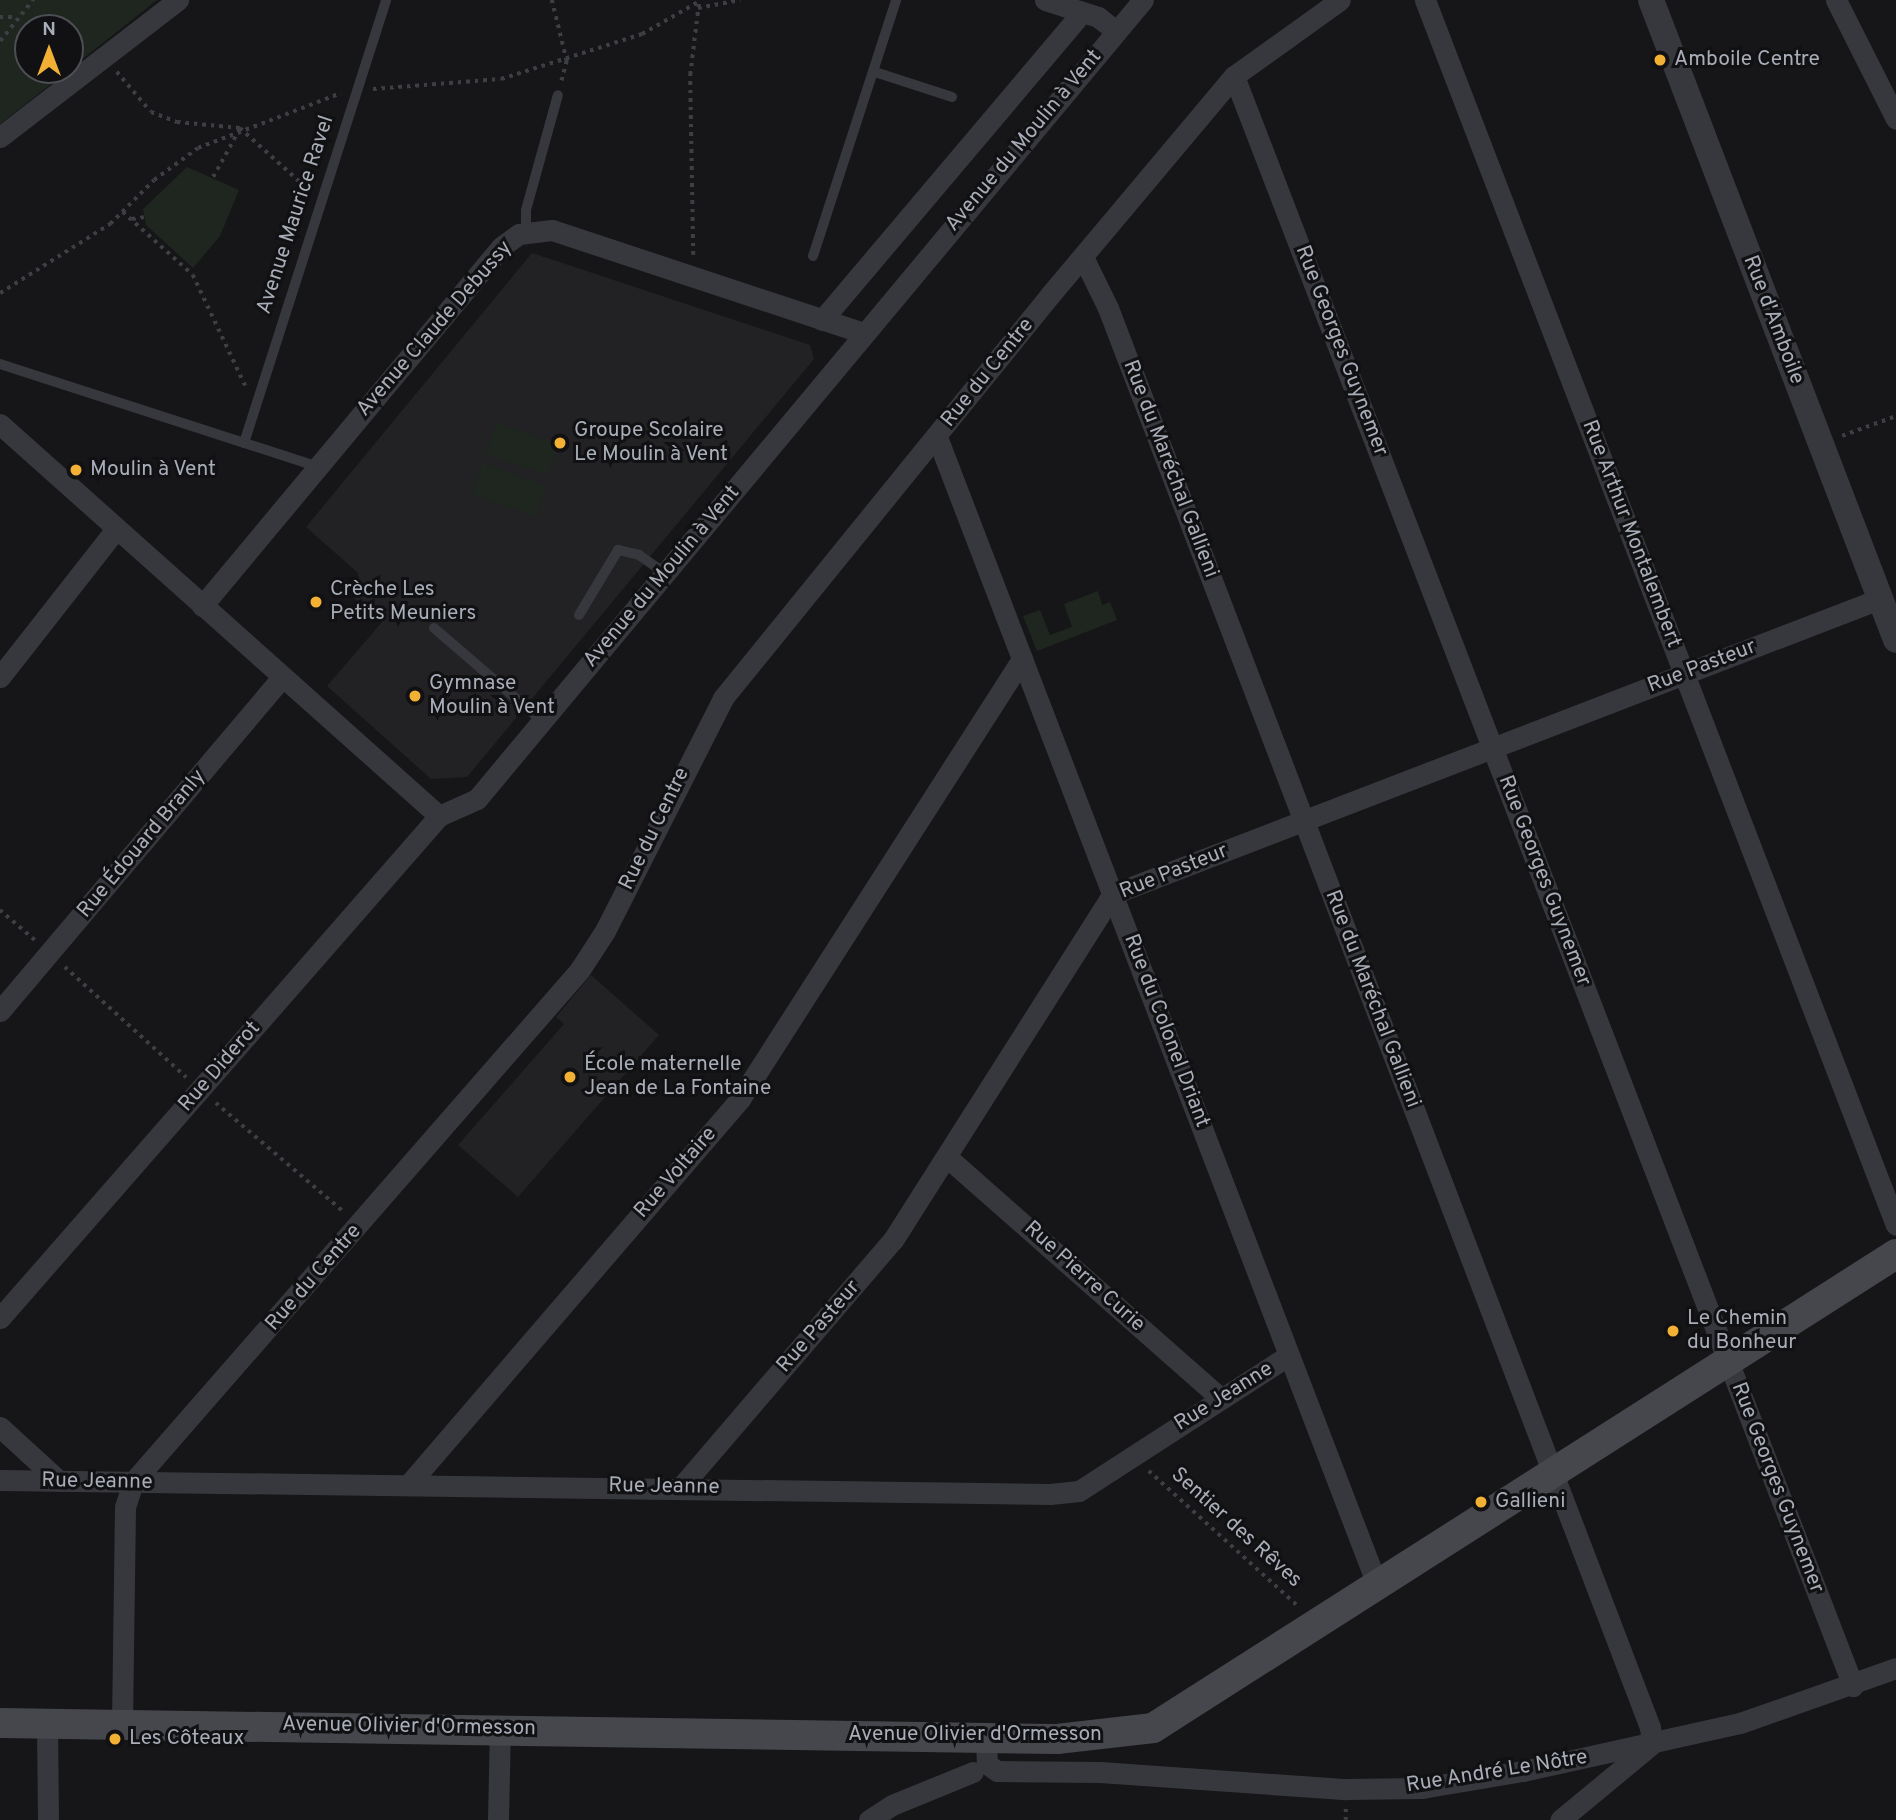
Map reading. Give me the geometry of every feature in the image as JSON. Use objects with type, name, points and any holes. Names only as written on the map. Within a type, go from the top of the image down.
[{"type":"main road","name":"Avenue Olivier d'Ormesson","points":[[0,1723],[500,1728],[1057,1739],[1153,1728],[1555,1475],[1896,1254]]},
{"type":"street","points":[[0,138],[178,0]]},
{"type":"street","name":"Avenue du Moulin à Vent","points":[[439,816],[477,799],[1143,0]]},
{"type":"street","name":"Rue du Centre","points":[[122,1723],[125,1507],[133,1482],[579,971],[605,931],[723,698],[1234,76],[1340,0]]},
{"type":"street","name":"Rue Arthur Montalembert","points":[[1425,0],[1896,1225]]},
{"type":"street","name":"Rue d'Amboile","points":[[1651,0],[1896,640]]},
{"type":"street","points":[[1836,0],[1896,119]]},
{"type":"street","points":[[822,320],[1061,4],[1116,31]]},
{"type":"street","name":"Rue Georges Guynemer","points":[[1234,76],[1853,1686]]},
{"type":"street","name":"Avenue Claude Debussy","points":[[202,606],[501,247],[526,232],[552,230],[863,333]]},
{"type":"street","name":"Rue du Maréchal Gallieni","points":[[1083,257],[1113,321],[1555,1475],[1650,1727],[1652,1744]]},
{"type":"street","points":[[0,424],[439,816]]},
{"type":"street","name":"Rue du Colonel Driant","points":[[937,438],[1378,1587]]},
{"type":"street","points":[[0,677],[116,530]]},
{"type":"street","name":"Rue Pasteur","points":[[681,1487],[893,1240],[948,1158],[1113,894],[1879,599]]},
{"type":"street","name":"Rue Voltaire","points":[[409,1484],[740,1099],[1022,659]]},
{"type":"street","name":"Rue Édouard Branly","points":[[0,1011],[282,677]]},
{"type":"street","name":"Rue Diderot","points":[[0,1318],[439,816]]},
{"type":"street","name":"Rue Pierre Curie","points":[[948,1158],[1219,1397]]},
{"type":"street","name":"Rue Jeanne","points":[[0,1480],[1050,1494],[1079,1491],[1219,1397],[1288,1356]]},
{"type":"street","points":[[0,1427],[59,1480]]},
{"type":"street","name":"Rue André Le Nôtre","points":[[986,1738],[987,1764],[997,1771],[1100,1772],[1346,1789],[1422,1788],[1652,1744],[1740,1723],[1853,1686],[1896,1668]]},
{"type":"street","points":[[47,1724],[48,1820]]},
{"type":"street","points":[[498,1820],[500,1728]]},
{"type":"street","points":[[1560,1820],[1652,1744]]},
{"type":"street","points":[[869,1820],[892,1805],[973,1772]]},
{"type":"lane","name":"Avenue Maurice Ravel","points":[[244,443],[386,0]]},
{"type":"lane","points":[[813,256],[875,72],[896,0]]},
{"type":"lane","points":[[875,72],[952,97]]},
{"type":"lane","points":[[526,232],[526,210],[558,94]]},
{"type":"lane","points":[[0,364],[318,467]]},
{"type":"lane","points":[[579,615],[618,550],[639,555],[665,573]]},
{"type":"lane","points":[[434,628],[542,721]]},
{"type":"path","points":[[20,14],[33,0]]},
{"type":"path","points":[[552,0],[567,61],[558,94]]},
{"type":"path","points":[[696,278],[689,223],[690,75],[699,0]]},
{"type":"path","points":[[698,8],[740,0]]},
{"type":"path","points":[[0,41],[14,21]]},
{"type":"path","points":[[105,57],[151,112],[177,122],[240,128],[322,201]]},
{"type":"path","points":[[213,177],[240,128]]},
{"type":"path","points":[[123,212],[171,260],[190,268],[255,407]]},
{"type":"path","points":[[132,219],[144,217]]},
{"type":"path","points":[[1821,444],[1896,416]]},
{"type":"path","points":[[0,910],[50,954]]},
{"type":"path","name":"Sentier des Rêves","points":[[1132,1455],[1319,1624]]},
{"type":"shaded area","points":[[0,0],[157,0],[84,58],[84,14],[14,14],[14,84],[51,84],[0,124]]},
{"type":"shaded area","points":[[187,167],[239,190],[220,236],[193,268],[146,225],[143,209]]},
{"type":"shaded area","name":"Groupe Scolaire Le Moulin à Vent","points":[[532,253],[810,345],[814,359],[467,777],[431,779],[327,686],[382,622],[354,598],[360,591],[358,573],[306,527]]},
{"type":"shaded area","points":[[496,423],[559,443],[549,475],[486,454]]},
{"type":"shaded area","points":[[482,463],[546,485],[536,516],[471,494]]},
{"type":"shaded area","points":[[1098,591],[1102,605],[1110,602],[1117,620],[1037,651],[1023,616],[1040,610],[1050,635],[1072,627],[1064,604]]},
{"type":"shaded area","name":"École maternelle Jean de La Fontaine","points":[[591,975],[659,1035],[518,1197],[458,1145],[564,1024],[556,1017]]},
{"type":"place","name":"Amboile Centre","points":[[1660,60]]},
{"type":"place","name":"Groupe Scolaire Le Moulin à Vent","points":[[560,443]]},
{"type":"place","name":"Moulin à Vent","points":[[76,470]]},
{"type":"place","name":"Crèche Les Petits Meuniers","points":[[316,602]]},
{"type":"place","name":"Gymnase Moulin à Vent","points":[[415,696]]},
{"type":"place","name":"École maternelle Jean de La Fontaine","points":[[570,1077]]},
{"type":"place","name":"Le Chemin du Bonheur","points":[[1673,1331]]},
{"type":"place","name":"Gallieni","points":[[1481,1502]]},
{"type":"place","name":"Les Côteaux","points":[[115,1739]]}]
